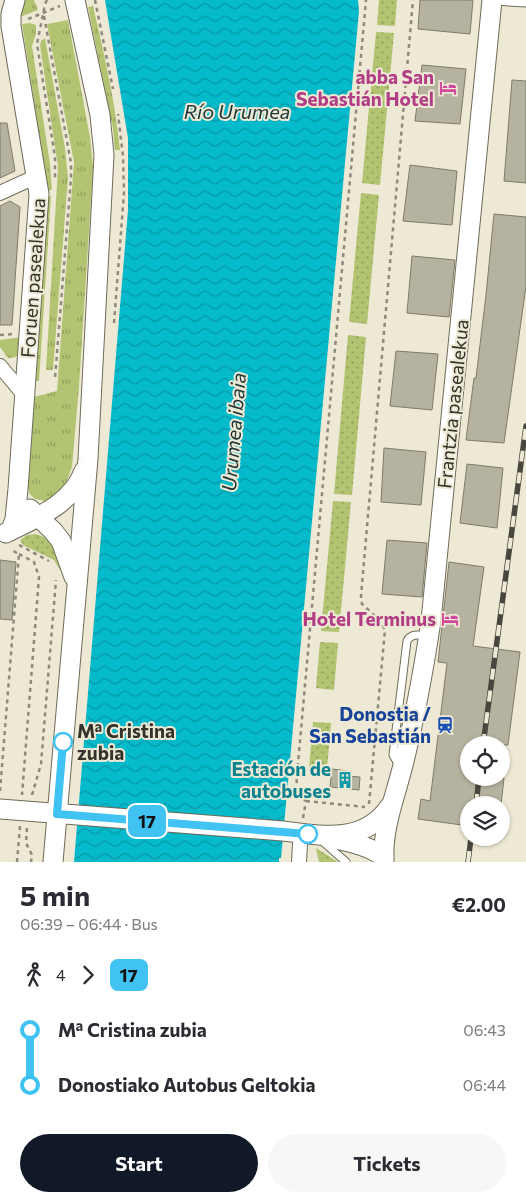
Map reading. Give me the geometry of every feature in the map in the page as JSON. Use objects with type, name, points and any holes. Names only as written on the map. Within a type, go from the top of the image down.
[{"type":"main road","name":"Foruen pasealekua","points":[[9,538],[15,519],[18,489],[39,194],[11,26],[11,14],[15,0]]},
{"type":"main road","points":[[53,862],[88,458],[104,155],[100,116],[75,0]]},
{"type":"main road","name":"Frantzia pasealekua","points":[[384,859],[385,829],[405,759],[417,706],[429,636],[492,0]]},
{"type":"main road","points":[[9,538],[38,516],[70,496],[80,480],[88,458]]},
{"type":"main road","points":[[18,489],[28,507],[61,541],[77,588]]},
{"type":"main road","name":"Frantzia pasealekua","points":[[306,834],[348,834],[358,832],[379,819],[391,805]]},
{"type":"main road","points":[[0,809],[306,834]]},
{"type":"main road","name":"Frantzia pasealekua","points":[[306,834],[363,845],[372,849],[384,859]]},
{"type":"street","points":[[0,193],[37,176]]},
{"type":"street","points":[[0,366],[25,396]]},
{"type":"street","points":[[299,862],[306,834]]},
{"type":"lane","points":[[492,0],[526,3]]},
{"type":"lane","points":[[306,834],[346,862]]},
{"type":"path","points":[[44,0],[43,13],[46,34],[71,163],[55,378]]},
{"type":"path","points":[[11,26],[75,0]]},
{"type":"path","points":[[366,0],[296,793],[306,801],[367,808],[385,630],[382,622],[362,604],[361,596],[413,0]]},
{"type":"path","points":[[9,538],[11,549],[34,562],[39,577],[24,811],[17,862]]},
{"type":"path","points":[[9,538],[54,566]]},
{"type":"path","points":[[0,791],[19,554]]},
{"type":"path","points":[[31,862],[32,855],[26,843],[24,811],[41,764],[56,577]]},
{"type":"path","points":[[306,801],[306,834]]},
{"type":"green space","points":[[25,0],[34,0],[38,10],[20,17],[20,10]]},
{"type":"green space","points":[[379,0],[397,0],[395,26],[377,25]]},
{"type":"green space","points":[[93,6],[112,95],[120,150],[115,150],[113,129],[88,7]]},
{"type":"green space","points":[[68,20],[90,137],[93,168],[72,467],[65,485],[54,498],[45,501],[35,499],[29,493],[26,473],[30,398],[57,391],[74,162],[47,24]]},
{"type":"green space","points":[[30,23],[36,25],[36,34],[32,46],[50,164],[52,190],[47,191],[22,24]]},
{"type":"green space","points":[[376,32],[394,33],[380,185],[362,183]]},
{"type":"green space","points":[[45,38],[65,148],[68,178],[53,370],[46,370],[58,167],[40,45],[41,41]]},
{"type":"green space","points":[[361,193],[379,195],[367,324],[349,322]]},
{"type":"green space","points":[[51,196],[39,381],[32,380],[47,197]]},
{"type":"green space","points":[[348,335],[366,337],[352,495],[334,494]]},
{"type":"green space","points":[[22,337],[20,352],[16,357],[8,358],[0,347],[0,340]]},
{"type":"green space","points":[[333,501],[351,502],[339,632],[321,631]]},
{"type":"green space","points":[[36,534],[47,540],[54,548],[62,570],[60,570],[54,560],[23,545],[20,540],[27,535]]},
{"type":"green space","points":[[320,642],[338,643],[334,690],[316,688]]},
{"type":"green space","points":[[313,722],[331,723],[327,769],[323,774],[317,776],[311,773],[309,768]]},
{"type":"green space","points":[[316,848],[338,862],[319,862]]},
{"type":"water","name":"Río Urumea","points":[[105,0],[358,0],[359,11],[281,858],[279,858],[279,862],[74,862],[128,210],[128,138]]},
{"type":"building","points":[[420,0],[473,0],[470,34],[418,29]]},
{"type":"building","points":[[422,65],[466,69],[460,124],[415,121]]},
{"type":"building","points":[[512,80],[526,81],[526,183],[504,181]]},
{"type":"building","points":[[0,123],[7,123],[15,171],[0,178]]},
{"type":"building","points":[[410,165],[457,171],[452,225],[403,221]]},
{"type":"building","points":[[10,201],[20,207],[12,325],[0,325],[0,206]]},
{"type":"building","points":[[494,214],[526,217],[526,286],[504,443],[466,440],[474,378],[476,378]]},
{"type":"building","points":[[412,256],[455,260],[449,317],[407,313]]},
{"type":"building","points":[[396,351],[438,354],[432,410],[390,406]]},
{"type":"building","points":[[384,448],[426,452],[421,505],[381,502]]},
{"type":"building","points":[[467,464],[503,468],[497,528],[460,523]]},
{"type":"building","points":[[387,540],[427,543],[422,597],[382,594]]},
{"type":"building","points":[[0,560],[16,562],[12,620],[0,619]]},
{"type":"building","points":[[449,562],[484,567],[473,646],[520,652],[509,736],[460,736],[460,786],[503,786],[502,796],[460,796],[460,825],[418,819],[421,799],[430,801],[447,663],[438,662]]},
{"type":"building","name":"Estación de autobuses","points":[[332,769],[348,771],[348,776],[360,777],[359,790],[330,787]]},
{"type":"railway","points":[[484,736],[526,426]]},
{"type":"railway","points":[[477,796],[478,786]]},
{"type":"railway","points":[[468,862],[470,846]]},
{"type":"bus line","name":"17","points":[[63,742],[57,814],[308,834]]},
{"type":"place","name":"abba San Sebastián Hotel","points":[[448,88]]},
{"type":"place","name":"Hotel Terminus","points":[[450,619]]},
{"type":"place","name":"Donostia / San Sebastián","points":[[445,725]]},
{"type":"place","name":"Mª Cristina zubia","points":[[63,742]]},
{"type":"place","name":"Estación de autobuses","points":[[345,780]]},
{"type":"water label","name":"Urumea ibaia","points":[[234,432]]}]
